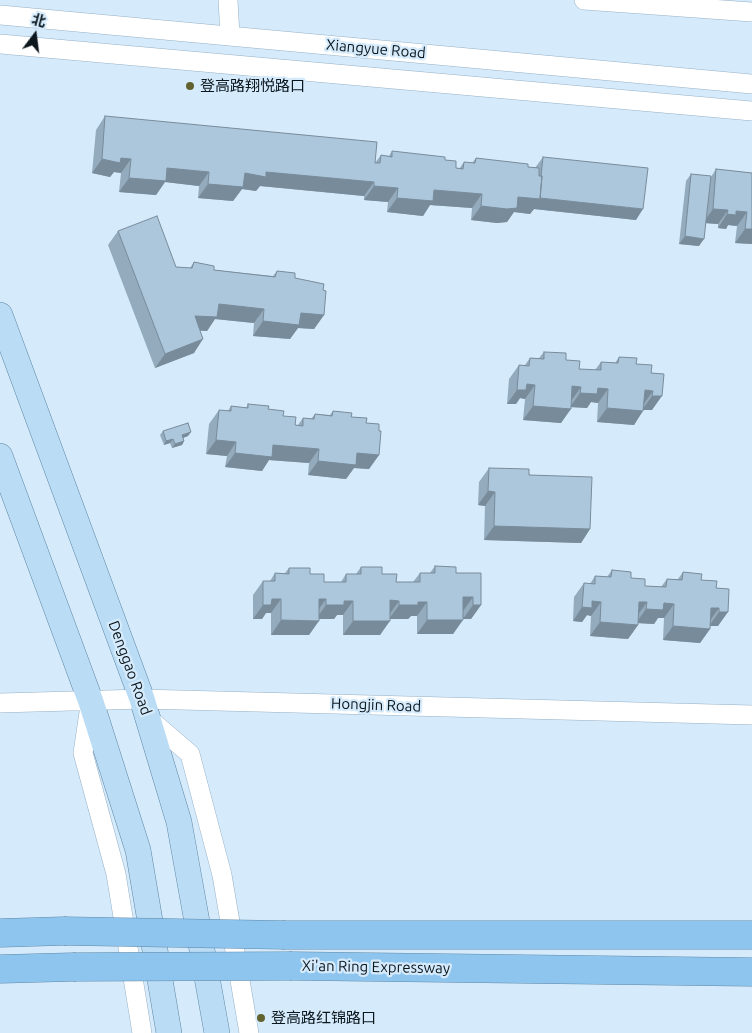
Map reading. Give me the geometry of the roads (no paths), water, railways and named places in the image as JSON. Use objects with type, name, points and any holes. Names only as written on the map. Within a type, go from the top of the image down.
[{"type":"highway","name":"Xi'an Ring Expressway","points":[[0,933],[64,931],[285,935],[752,935]]},
{"type":"highway","name":"Xi'an Ring Expressway","points":[[0,969],[73,966],[292,966],[752,972]]},
{"type":"main road","name":"Denggao Road","points":[[0,315],[145,709],[179,822],[217,1033]]},
{"type":"main road","points":[[0,456],[91,702],[138,850],[169,1033]]},
{"type":"street","points":[[228,0],[230,36]]},
{"type":"street","points":[[584,0],[752,12]]},
{"type":"street","name":"Xiangyue Road","points":[[0,15],[752,84]]},
{"type":"street","name":"Xiangyue Road","points":[[0,44],[752,111]]},
{"type":"street","points":[[91,702],[83,753],[116,874],[142,1033]]},
{"type":"street","name":"Hongjin Road","points":[[0,704],[91,702],[145,709],[752,715]]},
{"type":"street","points":[[145,709],[190,754],[222,875],[249,1033]]},
{"type":"place","name":"登高路翔悦路口","points":[[190,86]]},
{"type":"place","name":"登高路红锦路口","points":[[261,1018]]}]
